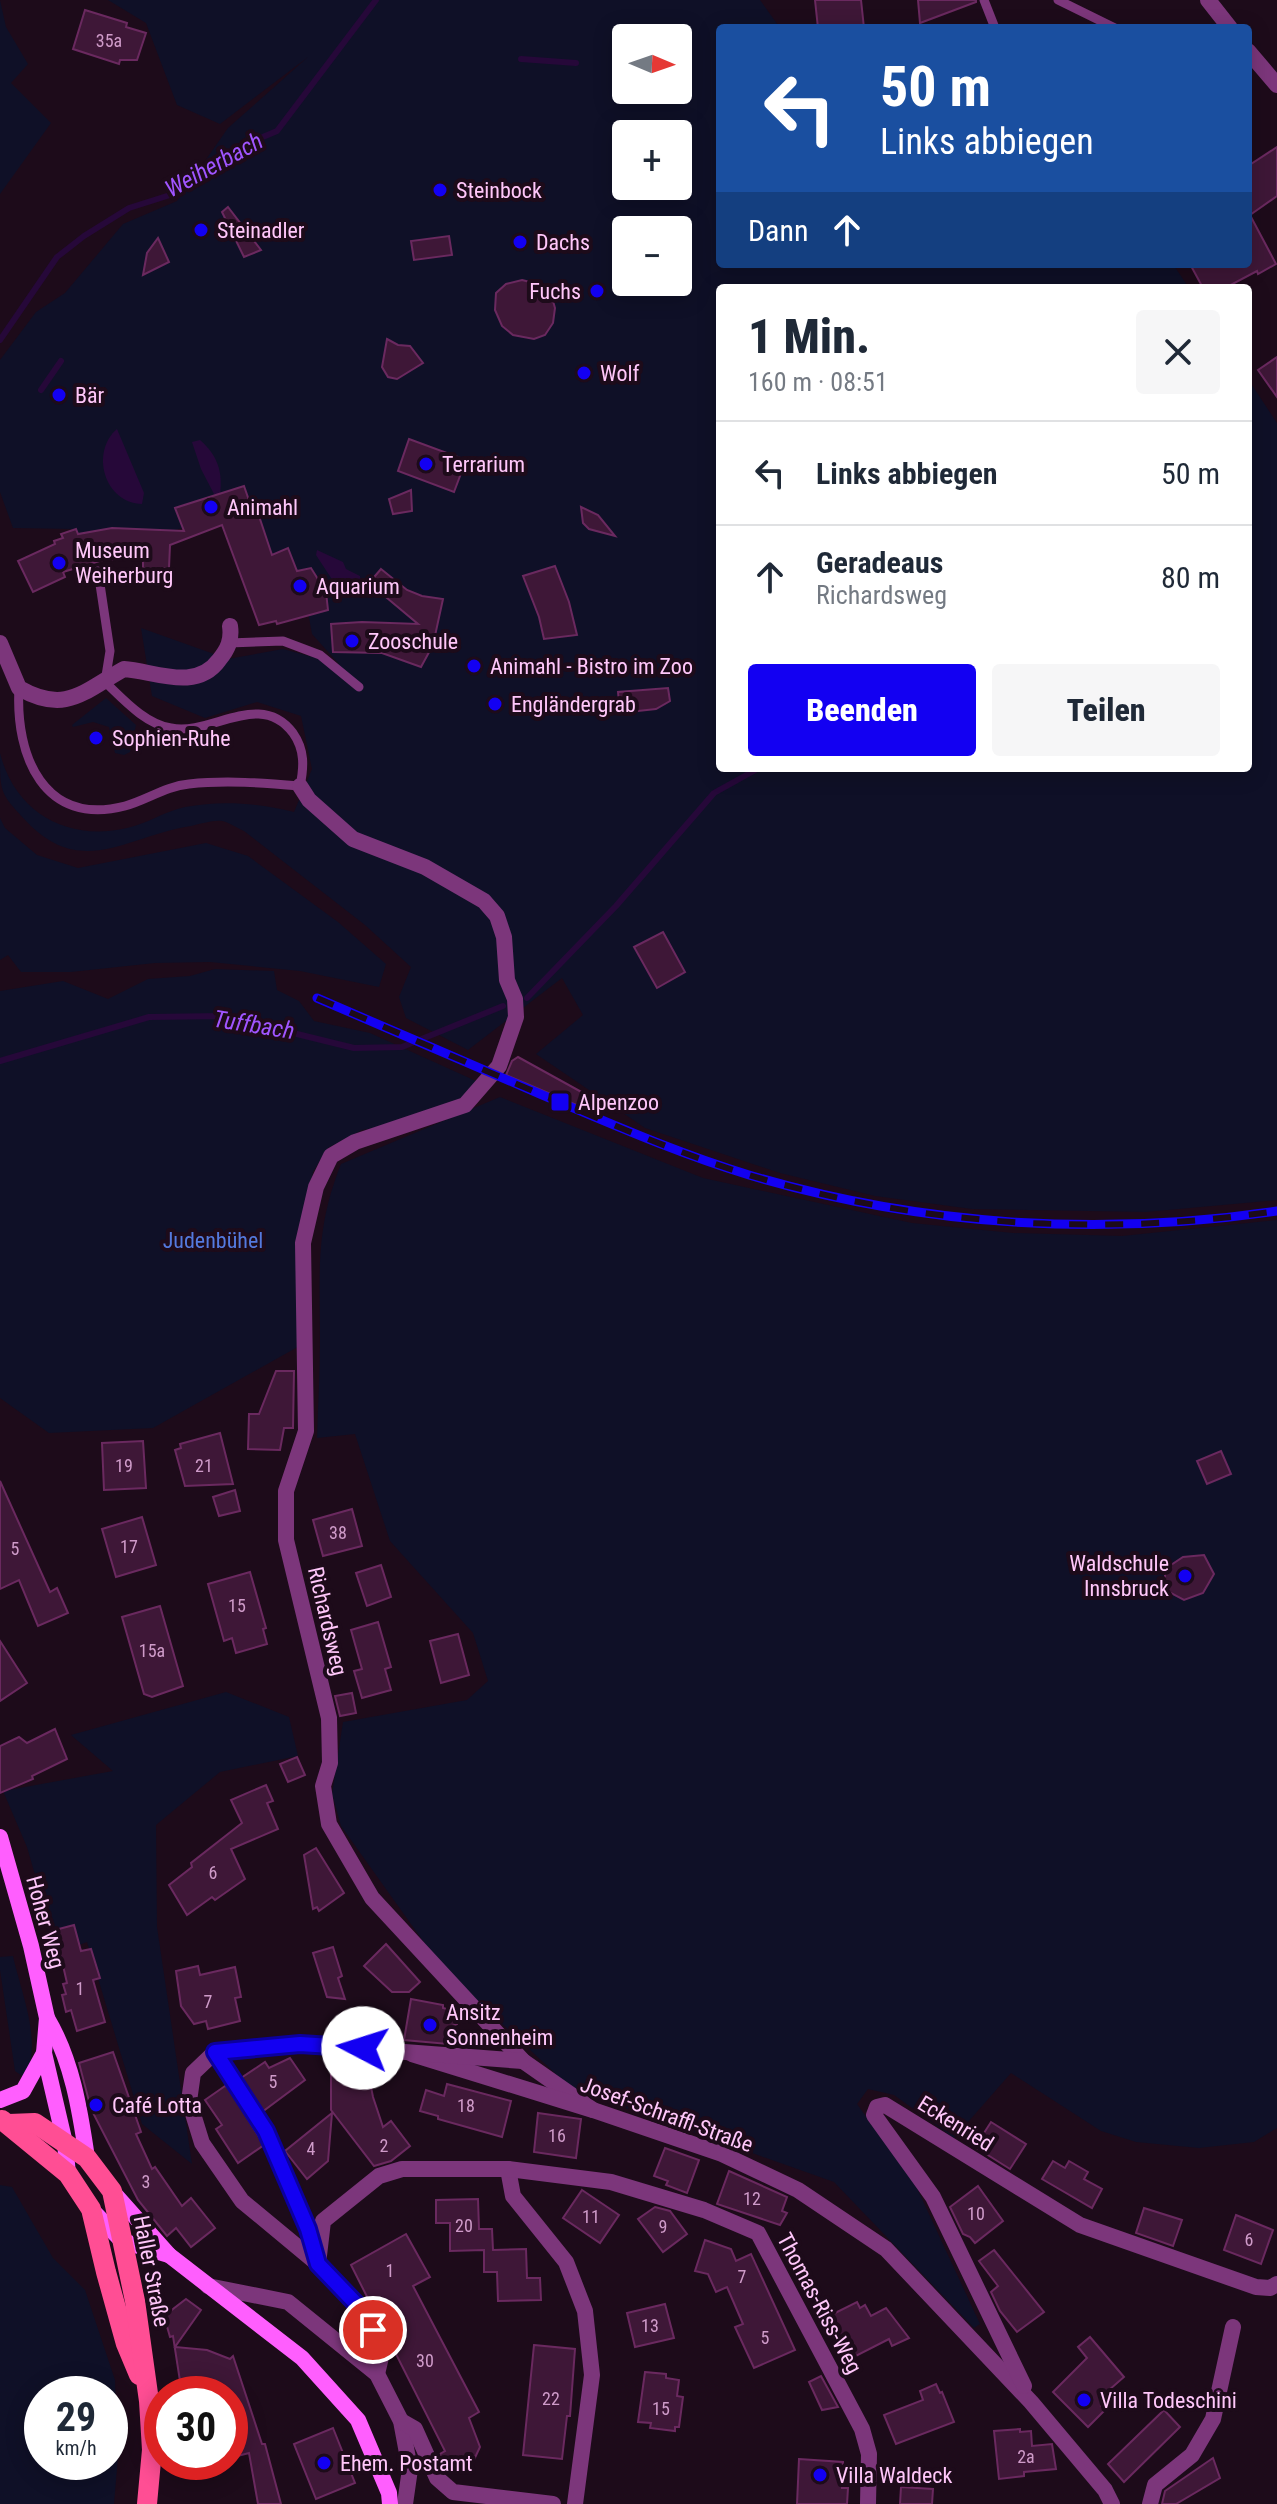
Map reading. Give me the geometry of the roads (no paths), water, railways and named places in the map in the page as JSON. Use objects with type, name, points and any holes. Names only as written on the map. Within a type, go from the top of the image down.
[{"type":"main road","name":"Haller Straße","points":[[4,2122],[35,2123],[87,2158],[112,2191],[135,2301],[146,2376]]},
{"type":"main road","name":"Haller Straße","points":[[4,2122],[68,2174],[91,2209],[126,2344],[144,2389]]},
{"type":"main road","points":[[68,2174],[87,2158]]},
{"type":"main road","name":"Haller Straße","points":[[147,2504],[149,2480]]},
{"type":"street","points":[[1208,0],[1227,24]]},
{"type":"street","points":[[1252,57],[1277,85]]},
{"type":"street","points":[[0,643],[19,688],[42,699],[59,701],[76,698],[124,669],[172,678],[206,672],[214,667],[229,643],[230,626]]},
{"type":"street","name":"Richardsweg","points":[[300,786],[309,800],[353,839],[425,867],[484,901],[497,916],[504,937],[507,980],[515,999],[516,1017],[499,1066],[465,1105],[355,1142],[331,1156],[316,1187],[303,1243],[306,1431],[286,1491],[286,1540],[329,1718],[330,1763],[323,1786],[329,1824],[372,1898],[523,2061],[593,2110]]},
{"type":"street","name":"Hoher Weg","points":[[0,1837],[31,1946],[47,2018],[44,2053],[65,2143],[68,2174]]},
{"type":"street","name":"Hoher Weg","points":[[47,2018],[62,2044],[81,2119],[87,2158]]},
{"type":"street","points":[[377,2374],[383,2349],[363,2311],[318,2264],[242,2201],[202,2143],[189,2101],[193,2073],[215,2052],[300,2044],[523,2061]]},
{"type":"street","points":[[0,2100],[23,2091],[44,2053]]},
{"type":"street","name":"Josef-Schraffl-Straße","points":[[412,2054],[722,2154],[798,2190],[886,2249],[1031,2402],[1105,2490],[1112,2504]]},
{"type":"street","name":"Eckenried","points":[[1031,2402],[933,2197],[874,2115],[877,2107],[885,2105],[1080,2225],[1256,2287],[1270,2288],[1277,2284]]},
{"type":"street","name":"Thomas-Riss-Weg","points":[[318,2264],[323,2221],[379,2176],[402,2169],[508,2169],[611,2182],[704,2210],[758,2233],[862,2429],[869,2454],[868,2504]]},
{"type":"street","points":[[508,2169],[513,2196],[566,2262],[585,2311],[592,2375],[575,2504]]},
{"type":"street","points":[[112,2191],[169,2255],[302,2358],[358,2420],[389,2493],[390,2504]]},
{"type":"street","points":[[91,2209],[122,2241],[169,2255]]},
{"type":"street","points":[[208,2286],[288,2302],[377,2374],[401,2421],[410,2469],[405,2504]]},
{"type":"street","points":[[1150,2504],[1155,2485],[1192,2455],[1213,2419],[1233,2327]]},
{"type":"street","points":[[401,2421],[415,2429],[437,2478],[453,2492],[553,2504]]},
{"type":"lane","points":[[984,0],[993,24]]},
{"type":"lane","points":[[1058,0],[1107,24]]},
{"type":"lane","points":[[19,688],[22,739],[30,767],[45,788],[69,804],[103,810],[125,806],[187,784],[300,786],[302,749],[288,726],[276,717],[256,712],[189,729],[168,728],[156,724],[105,682],[110,651],[98,571]]},
{"type":"lane","points":[[229,643],[283,641],[320,655],[359,687]]},
{"type":"lane","points":[[215,2052],[266,2131],[308,2229],[318,2264]]},
{"type":"waterway","name":"Weiherbach","points":[[0,340],[57,257],[84,236],[129,208],[170,195],[197,180],[235,149],[277,131],[376,0]]},
{"type":"waterway","points":[[521,59],[576,63]]},
{"type":"waterway","points":[[41,390],[61,361]]},
{"type":"waterway","name":"Tuffbach","points":[[527,998],[616,906],[714,793],[752,772]]},
{"type":"waterway","name":"Tuffbach","points":[[0,1061],[149,1017],[223,1016],[268,1023],[297,1034],[354,1048],[402,1047],[503,1006]]},
{"type":"railway","points":[[317,998],[669,1147],[749,1175],[814,1192],[879,1206],[1011,1222],[1144,1224],[1277,1211]]},
{"type":"place","name":"Steinbock","points":[[440,190]]},
{"type":"place","name":"Steinadler","points":[[201,230]]},
{"type":"place","name":"Dachs","points":[[520,242]]},
{"type":"place","name":"Fuchs","points":[[597,291]]},
{"type":"place","name":"Wolf","points":[[584,373]]},
{"type":"place","name":"Bär","points":[[59,395]]},
{"type":"place","name":"Terrarium","points":[[426,464]]},
{"type":"place","name":"Animahl","points":[[211,507]]},
{"type":"place","name":"Museum Weiherburg","points":[[59,563]]},
{"type":"place","name":"Aquarium","points":[[300,586]]},
{"type":"place","name":"Zooschule","points":[[352,641]]},
{"type":"place","name":"Animahl - Bistro im Zoo","points":[[474,666]]},
{"type":"place","name":"Engländergrab","points":[[495,704]]},
{"type":"place","name":"Sophien-Ruhe","points":[[96,738]]},
{"type":"place","name":"Alpenzoo","points":[[560,1102]]},
{"type":"place","name":"Waldschule Innsbruck","points":[[1185,1576]]},
{"type":"place","name":"Ansitz Sonnenheim","points":[[430,2025]]},
{"type":"place","name":"Café Lotta","points":[[96,2105]]},
{"type":"place","name":"Villa Todeschini","points":[[1084,2400]]},
{"type":"place","name":"Ehem. Postamt","points":[[324,2463]]},
{"type":"place","name":"Villa Waldeck","points":[[820,2475]]},
{"type":"park label","name":"Judenbühel","points":[[213,1240]]}]
